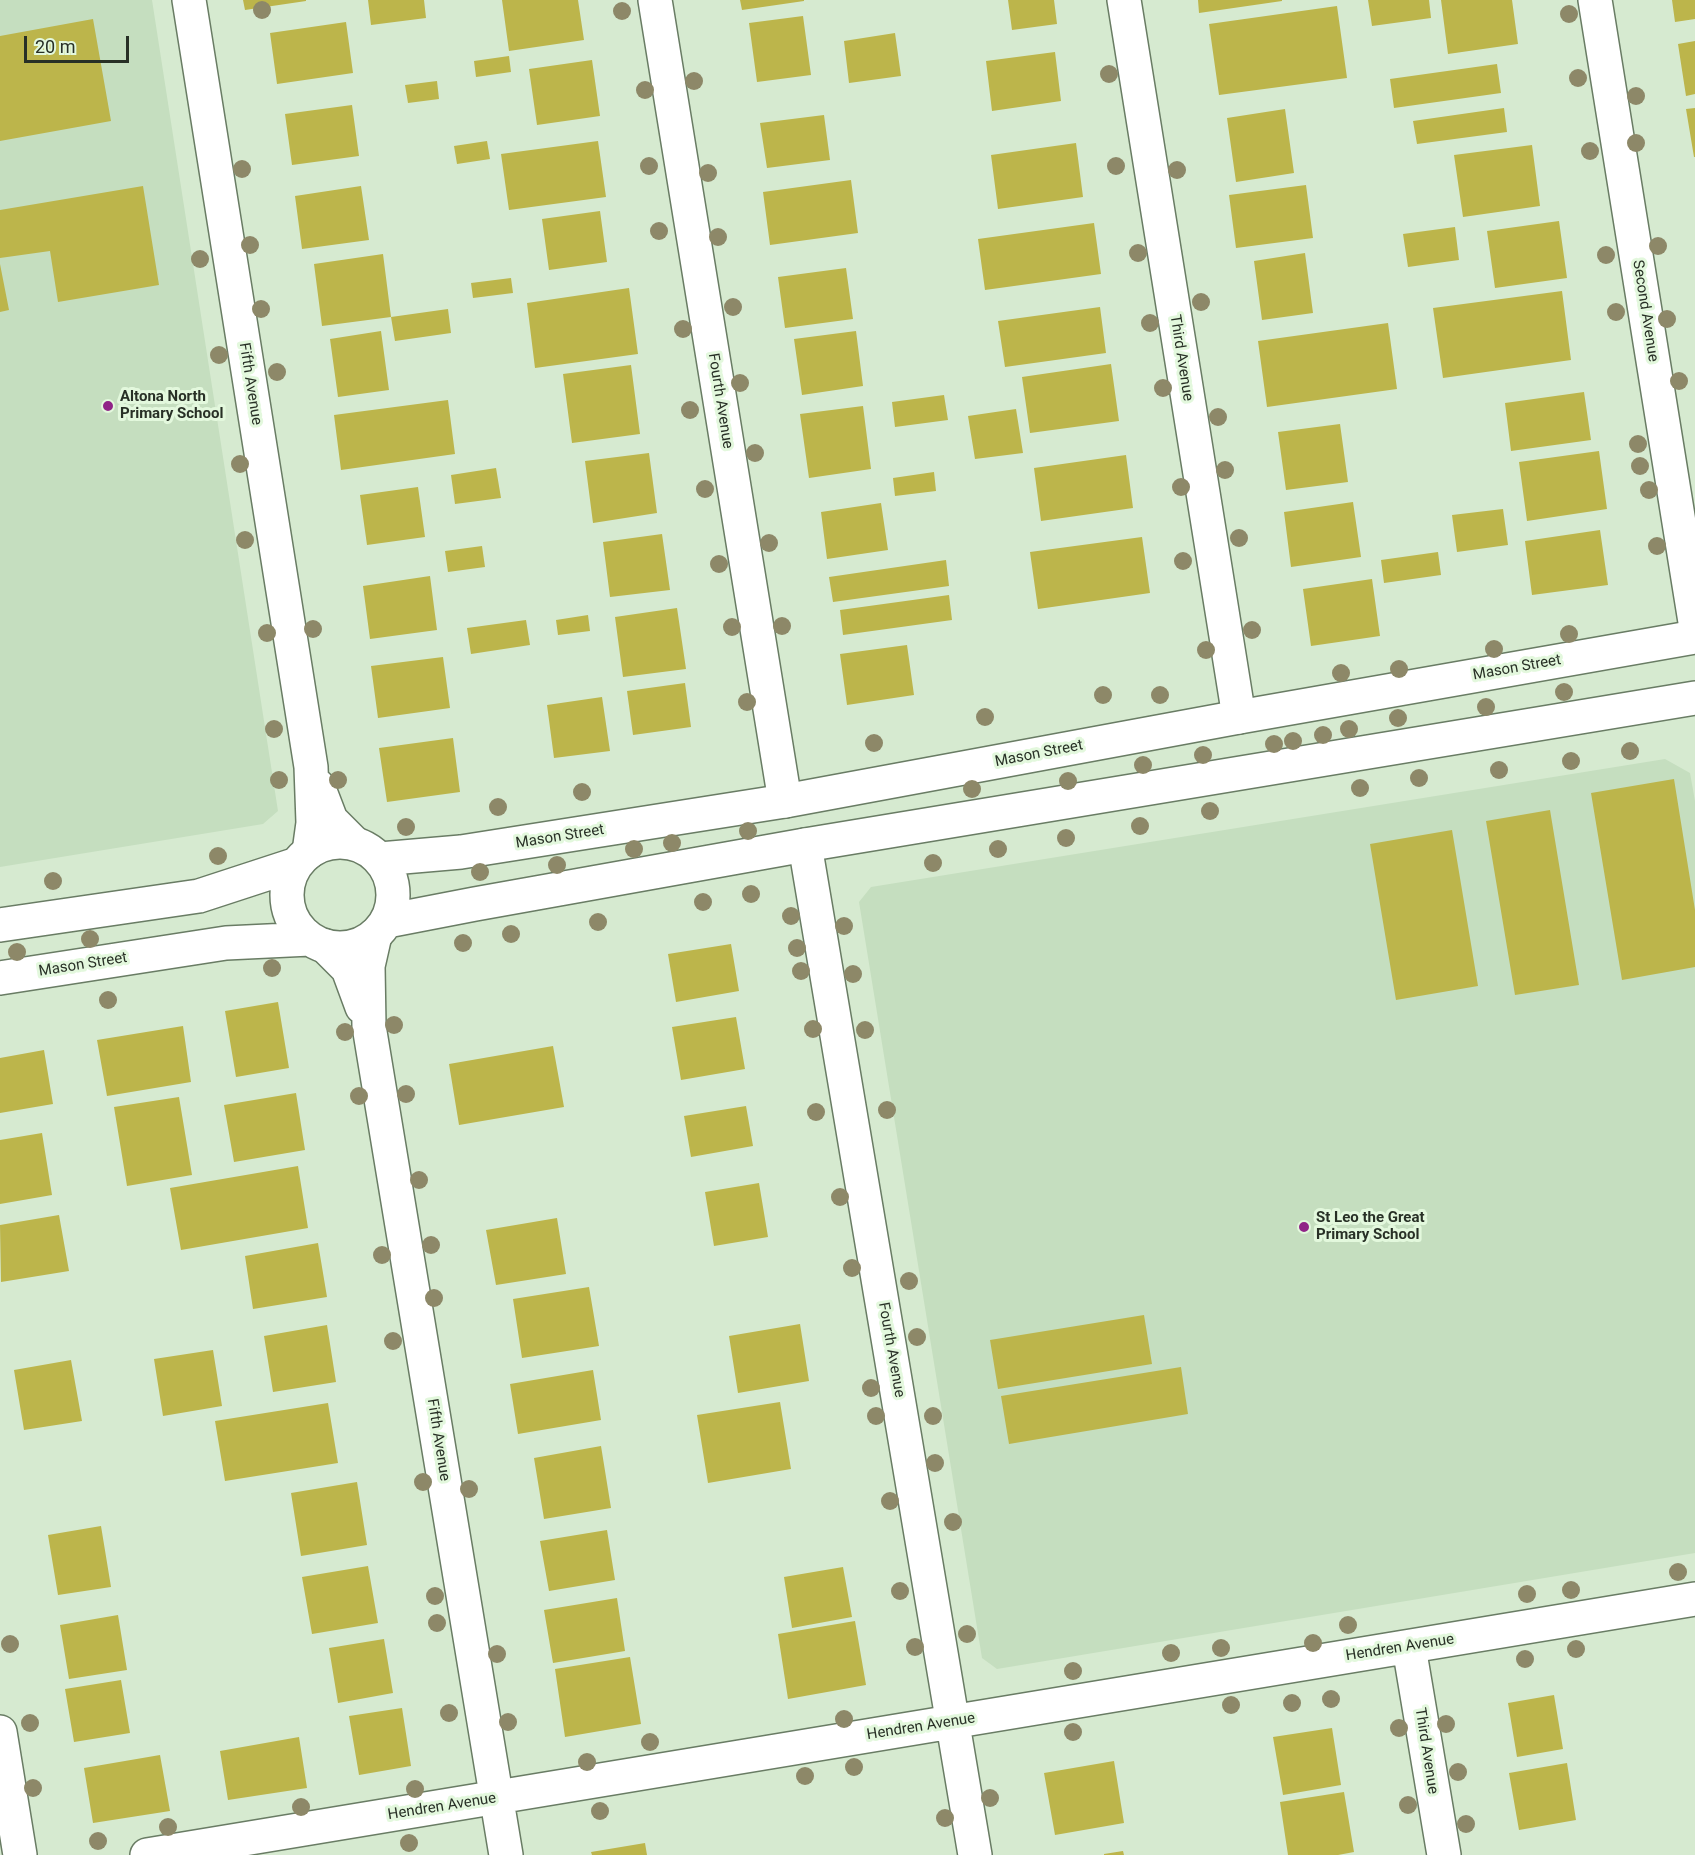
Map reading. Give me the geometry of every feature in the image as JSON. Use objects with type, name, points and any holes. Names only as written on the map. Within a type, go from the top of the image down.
[{"type":"street","name":"Fifth Avenue","points":[[189,0],[311,767],[313,823],[303,858]]},
{"type":"street","name":"Fourth Avenue","points":[[655,0],[785,801]]},
{"type":"street","name":"Third Avenue","points":[[1124,0],[1239,717]]},
{"type":"street","name":"Second Avenue","points":[[1594,0],[1695,622]]},
{"type":"street","name":"Mason Street","points":[[367,851],[461,852],[785,801],[1239,717],[1695,637]]},
{"type":"street","points":[[381,928],[475,904],[806,845],[1695,698]]},
{"type":"street","name":"Fifth Avenue","points":[[311,767],[330,820],[367,851]]},
{"type":"street","points":[[0,925],[199,896],[303,858],[324,844],[339,842],[367,851],[389,872],[393,887],[393,905],[381,928],[360,945],[342,948],[317,943],[297,927],[290,912],[287,896],[289,879],[303,858]]},
{"type":"street","name":"Fourth Avenue","points":[[806,845],[975,1855]]},
{"type":"street","name":"Fifth Avenue","points":[[381,928],[368,966],[369,1026],[506,1855]]},
{"type":"street","name":"Mason Street","points":[[0,978],[225,943],[317,943]]},
{"type":"street","name":"Fifth Avenue","points":[[317,943],[348,969],[369,1026]]},
{"type":"street","name":"Hendren Avenue","points":[[147,1855],[1695,1599]]},
{"type":"street","name":"Third Avenue","points":[[1409,1647],[1444,1855]]},
{"type":"street","points":[[0,1732],[20,1855]]},
{"type":"shaded area","name":"Altona North Primary School","points":[[0,0],[152,0],[278,811],[263,824],[0,867]]},
{"type":"shaded area","name":"St Leo the Great Primary School","points":[[1665,759],[1690,773],[1695,801],[1695,1553],[997,1669],[982,1658],[859,902],[871,887]]},
{"type":"building","points":[[243,0],[306,0],[306,1],[245,10]]},
{"type":"building","points":[[368,0],[424,0],[426,18],[371,25]]},
{"type":"building","points":[[502,0],[578,0],[584,40],[509,51]]},
{"type":"building","points":[[740,0],[804,0],[804,1],[742,10]]},
{"type":"building","points":[[1008,0],[1054,0],[1057,24],[1012,30]]},
{"type":"building","points":[[1198,0],[1282,0],[1282,1],[1199,13]]},
{"type":"building","points":[[1368,0],[1429,0],[1431,18],[1372,26]]},
{"type":"building","points":[[1441,0],[1512,0],[1518,44],[1448,54]]},
{"type":"building","points":[[1672,0],[1695,0],[1695,19],[1675,22]]},
{"type":"building","points":[[1337,6],[1347,78],[1219,95],[1209,24]]},
{"type":"building","points":[[803,16],[811,75],[757,82],[749,23]]},
{"type":"building","points":[[93,19],[111,121],[0,141],[0,36]]},
{"type":"building","points":[[346,22],[353,73],[277,84],[270,33]]},
{"type":"building","points":[[895,33],[901,76],[849,83],[844,41]]},
{"type":"building","points":[[1695,41],[1695,94],[1686,96],[1678,44]]},
{"type":"building","points":[[1055,52],[1061,101],[992,111],[986,61]]},
{"type":"building","points":[[509,56],[511,72],[476,77],[474,61]]},
{"type":"building","points":[[592,60],[600,116],[537,125],[529,69]]},
{"type":"building","points":[[1497,64],[1501,93],[1394,108],[1390,79]]},
{"type":"building","points":[[437,81],[439,99],[408,103],[405,85]]},
{"type":"building","points":[[352,105],[359,156],[292,165],[285,114]]},
{"type":"building","points":[[1504,108],[1507,132],[1417,144],[1413,121]]},
{"type":"building","points":[[1695,108],[1695,157],[1694,157],[1686,109]]},
{"type":"building","points":[[1285,109],[1294,173],[1236,182],[1227,118]]},
{"type":"building","points":[[824,115],[830,160],[767,168],[760,123]]},
{"type":"building","points":[[487,141],[490,159],[457,164],[454,146]]},
{"type":"building","points":[[598,141],[606,197],[509,210],[501,154]]},
{"type":"building","points":[[1076,143],[1083,197],[998,209],[991,155]]},
{"type":"building","points":[[1532,145],[1540,206],[1463,217],[1454,155]]},
{"type":"building","points":[[851,180],[858,233],[770,245],[763,192]]},
{"type":"building","points":[[1306,185],[1313,238],[1236,248],[1229,195]]},
{"type":"building","points":[[143,186],[159,285],[58,302],[50,251],[0,258],[0,210]]},
{"type":"building","points":[[361,186],[369,240],[302,249],[295,196]]},
{"type":"building","points":[[600,211],[607,262],[549,270],[542,219]]},
{"type":"building","points":[[1559,221],[1567,278],[1495,288],[1487,231]]},
{"type":"building","points":[[1094,223],[1101,274],[985,290],[978,239]]},
{"type":"building","points":[[1455,227],[1459,260],[1408,267],[1403,234]]},
{"type":"building","points":[[1305,253],[1313,313],[1262,320],[1254,261]]},
{"type":"building","points":[[383,254],[391,317],[322,326],[314,264]]},
{"type":"building","points":[[0,264],[9,310],[0,312]]},
{"type":"building","points":[[846,268],[853,319],[785,328],[778,277]]},
{"type":"building","points":[[511,278],[513,293],[473,298],[471,283]]},
{"type":"building","points":[[629,288],[638,354],[535,368],[527,303]]},
{"type":"building","points":[[1562,291],[1571,360],[1443,378],[1433,308]]},
{"type":"building","points":[[1100,307],[1106,353],[1005,367],[998,321]]},
{"type":"building","points":[[448,309],[451,333],[395,341],[391,317]]},
{"type":"building","points":[[1388,323],[1397,389],[1267,407],[1258,341]]},
{"type":"building","points":[[381,331],[389,390],[338,397],[330,339]]},
{"type":"building","points":[[856,331],[863,386],[802,395],[794,339]]},
{"type":"building","points":[[1111,364],[1119,421],[1030,433],[1022,377]]},
{"type":"building","points":[[631,365],[640,434],[572,443],[563,374]]},
{"type":"building","points":[[1584,392],[1591,440],[1511,451],[1505,403]]},
{"type":"building","points":[[944,395],[948,420],[895,427],[892,402]]},
{"type":"building","points":[[448,400],[455,454],[341,470],[334,415]]},
{"type":"building","points":[[863,406],[871,469],[809,478],[800,414]]},
{"type":"building","points":[[1016,409],[1023,453],[975,459],[968,416]]},
{"type":"building","points":[[1340,424],[1348,482],[1286,490],[1278,432]]},
{"type":"building","points":[[1599,451],[1607,509],[1527,521],[1519,462]]},
{"type":"building","points":[[649,453],[657,513],[593,523],[585,461]]},
{"type":"building","points":[[1126,455],[1133,508],[1041,521],[1034,468]]},
{"type":"building","points":[[496,468],[501,498],[455,504],[451,475]]},
{"type":"building","points":[[934,472],[936,491],[895,496],[893,478]]},
{"type":"building","points":[[418,487],[425,537],[367,545],[360,495]]},
{"type":"building","points":[[1353,502],[1361,557],[1291,567],[1284,512]]},
{"type":"building","points":[[881,503],[888,550],[827,559],[821,512]]},
{"type":"building","points":[[1503,509],[1508,545],[1457,552],[1452,515]]},
{"type":"building","points":[[1600,530],[1608,585],[1532,595],[1525,541]]},
{"type":"building","points":[[662,534],[670,590],[610,597],[603,542]]},
{"type":"building","points":[[1142,537],[1150,593],[1038,609],[1030,552]]},
{"type":"building","points":[[482,546],[485,567],[448,572],[445,551]]},
{"type":"building","points":[[1438,552],[1441,575],[1384,583],[1381,560]]},
{"type":"building","points":[[946,560],[949,586],[833,602],[829,577]]},
{"type":"building","points":[[430,576],[437,630],[370,639],[363,586]]},
{"type":"building","points":[[1372,579],[1380,636],[1311,646],[1303,589]]},
{"type":"building","points":[[949,595],[952,620],[843,635],[840,610]]},
{"type":"building","points":[[677,608],[686,669],[623,677],[615,617]]},
{"type":"building","points":[[588,615],[590,631],[558,635],[556,620]]},
{"type":"building","points":[[526,620],[530,645],[471,654],[467,628]]},
{"type":"building","points":[[907,645],[914,695],[847,705],[840,654]]},
{"type":"building","points":[[443,657],[450,708],[378,718],[371,666]]},
{"type":"building","points":[[685,683],[691,727],[633,735],[627,691]]},
{"type":"building","points":[[602,697],[610,751],[554,758],[547,705]]},
{"type":"building","points":[[453,738],[460,792],[387,802],[379,748]]},
{"type":"building","points":[[1674,779],[1695,910],[1695,967],[1622,980],[1591,793]]},
{"type":"building","points":[[1550,810],[1579,985],[1515,995],[1486,821]]},
{"type":"building","points":[[1452,830],[1478,986],[1396,1000],[1370,844]]},
{"type":"building","points":[[731,944],[739,991],[676,1002],[668,954]]},
{"type":"building","points":[[278,1002],[289,1068],[236,1077],[225,1011]]},
{"type":"building","points":[[736,1017],[745,1069],[681,1080],[672,1027]]},
{"type":"building","points":[[183,1026],[191,1082],[107,1096],[97,1040]]},
{"type":"building","points":[[553,1046],[564,1107],[459,1125],[449,1064]]},
{"type":"building","points":[[44,1050],[53,1104],[0,1113],[0,1058]]},
{"type":"building","points":[[296,1093],[305,1150],[234,1162],[224,1105]]},
{"type":"building","points":[[179,1097],[192,1175],[127,1186],[114,1107]]},
{"type":"building","points":[[746,1106],[753,1146],[691,1157],[684,1116]]},
{"type":"building","points":[[42,1133],[52,1195],[0,1204],[0,1140]]},
{"type":"building","points":[[298,1166],[308,1228],[181,1250],[170,1188]]},
{"type":"building","points":[[759,1183],[768,1237],[714,1246],[705,1192]]},
{"type":"building","points":[[59,1215],[69,1271],[1,1282],[0,1225]]},
{"type":"building","points":[[557,1218],[566,1274],[496,1285],[486,1230]]},
{"type":"building","points":[[318,1243],[327,1297],[253,1309],[245,1256]]},
{"type":"building","points":[[589,1287],[599,1346],[522,1358],[513,1299]]},
{"type":"building","points":[[1144,1315],[1152,1364],[998,1389],[990,1340]]},
{"type":"building","points":[[800,1324],[809,1381],[738,1393],[729,1336]]},
{"type":"building","points":[[327,1325],[336,1382],[273,1392],[264,1336]]},
{"type":"building","points":[[213,1350],[222,1406],[163,1416],[154,1359]]},
{"type":"building","points":[[71,1360],[82,1421],[24,1430],[14,1370]]},
{"type":"building","points":[[1181,1367],[1188,1414],[1009,1444],[1001,1396]]},
{"type":"building","points":[[593,1370],[601,1420],[518,1434],[510,1384]]},
{"type":"building","points":[[780,1402],[791,1469],[708,1483],[697,1415]]},
{"type":"building","points":[[328,1403],[338,1463],[225,1481],[215,1421]]},
{"type":"building","points":[[601,1446],[611,1508],[544,1519],[534,1458]]},
{"type":"building","points":[[357,1482],[367,1545],[301,1556],[291,1493]]},
{"type":"building","points":[[101,1526],[111,1587],[58,1595],[48,1535]]},
{"type":"building","points":[[607,1530],[615,1580],[549,1591],[540,1541]]},
{"type":"building","points":[[368,1566],[378,1623],[312,1634],[302,1577]]},
{"type":"building","points":[[843,1567],[852,1617],[792,1628],[784,1577]]},
{"type":"building","points":[[617,1598],[625,1651],[553,1663],[544,1610]]},
{"type":"building","points":[[118,1615],[127,1670],[69,1679],[60,1625]]},
{"type":"building","points":[[855,1621],[866,1685],[788,1699],[778,1634]]},
{"type":"building","points":[[384,1639],[393,1693],[338,1703],[329,1648]]},
{"type":"building","points":[[630,1657],[641,1724],[565,1737],[555,1669]]},
{"type":"building","points":[[121,1680],[130,1733],[74,1742],[65,1689]]},
{"type":"building","points":[[1554,1695],[1563,1749],[1517,1757],[1508,1703]]},
{"type":"building","points":[[402,1708],[411,1766],[359,1775],[349,1716]]},
{"type":"building","points":[[1332,1728],[1341,1785],[1283,1795],[1273,1737]]},
{"type":"building","points":[[299,1737],[307,1788],[228,1800],[220,1751]]},
{"type":"building","points":[[160,1755],[170,1811],[93,1823],[84,1768]]},
{"type":"building","points":[[1114,1761],[1124,1823],[1055,1835],[1044,1773]]},
{"type":"building","points":[[1567,1763],[1576,1820],[1519,1830],[1509,1773]]},
{"type":"building","points":[[1344,1792],[1354,1852],[1338,1855],[1288,1855],[1280,1802]]},
{"type":"building","points":[[645,1843],[647,1855],[592,1855],[591,1852]]},
{"type":"building","points":[[1123,1851],[1124,1855],[1104,1855],[1104,1854]]},
{"type":"place","name":"Altona North Primary School","points":[[108,406]]},
{"type":"place","name":"St Leo the Great Primary School","points":[[1304,1227]]}]
